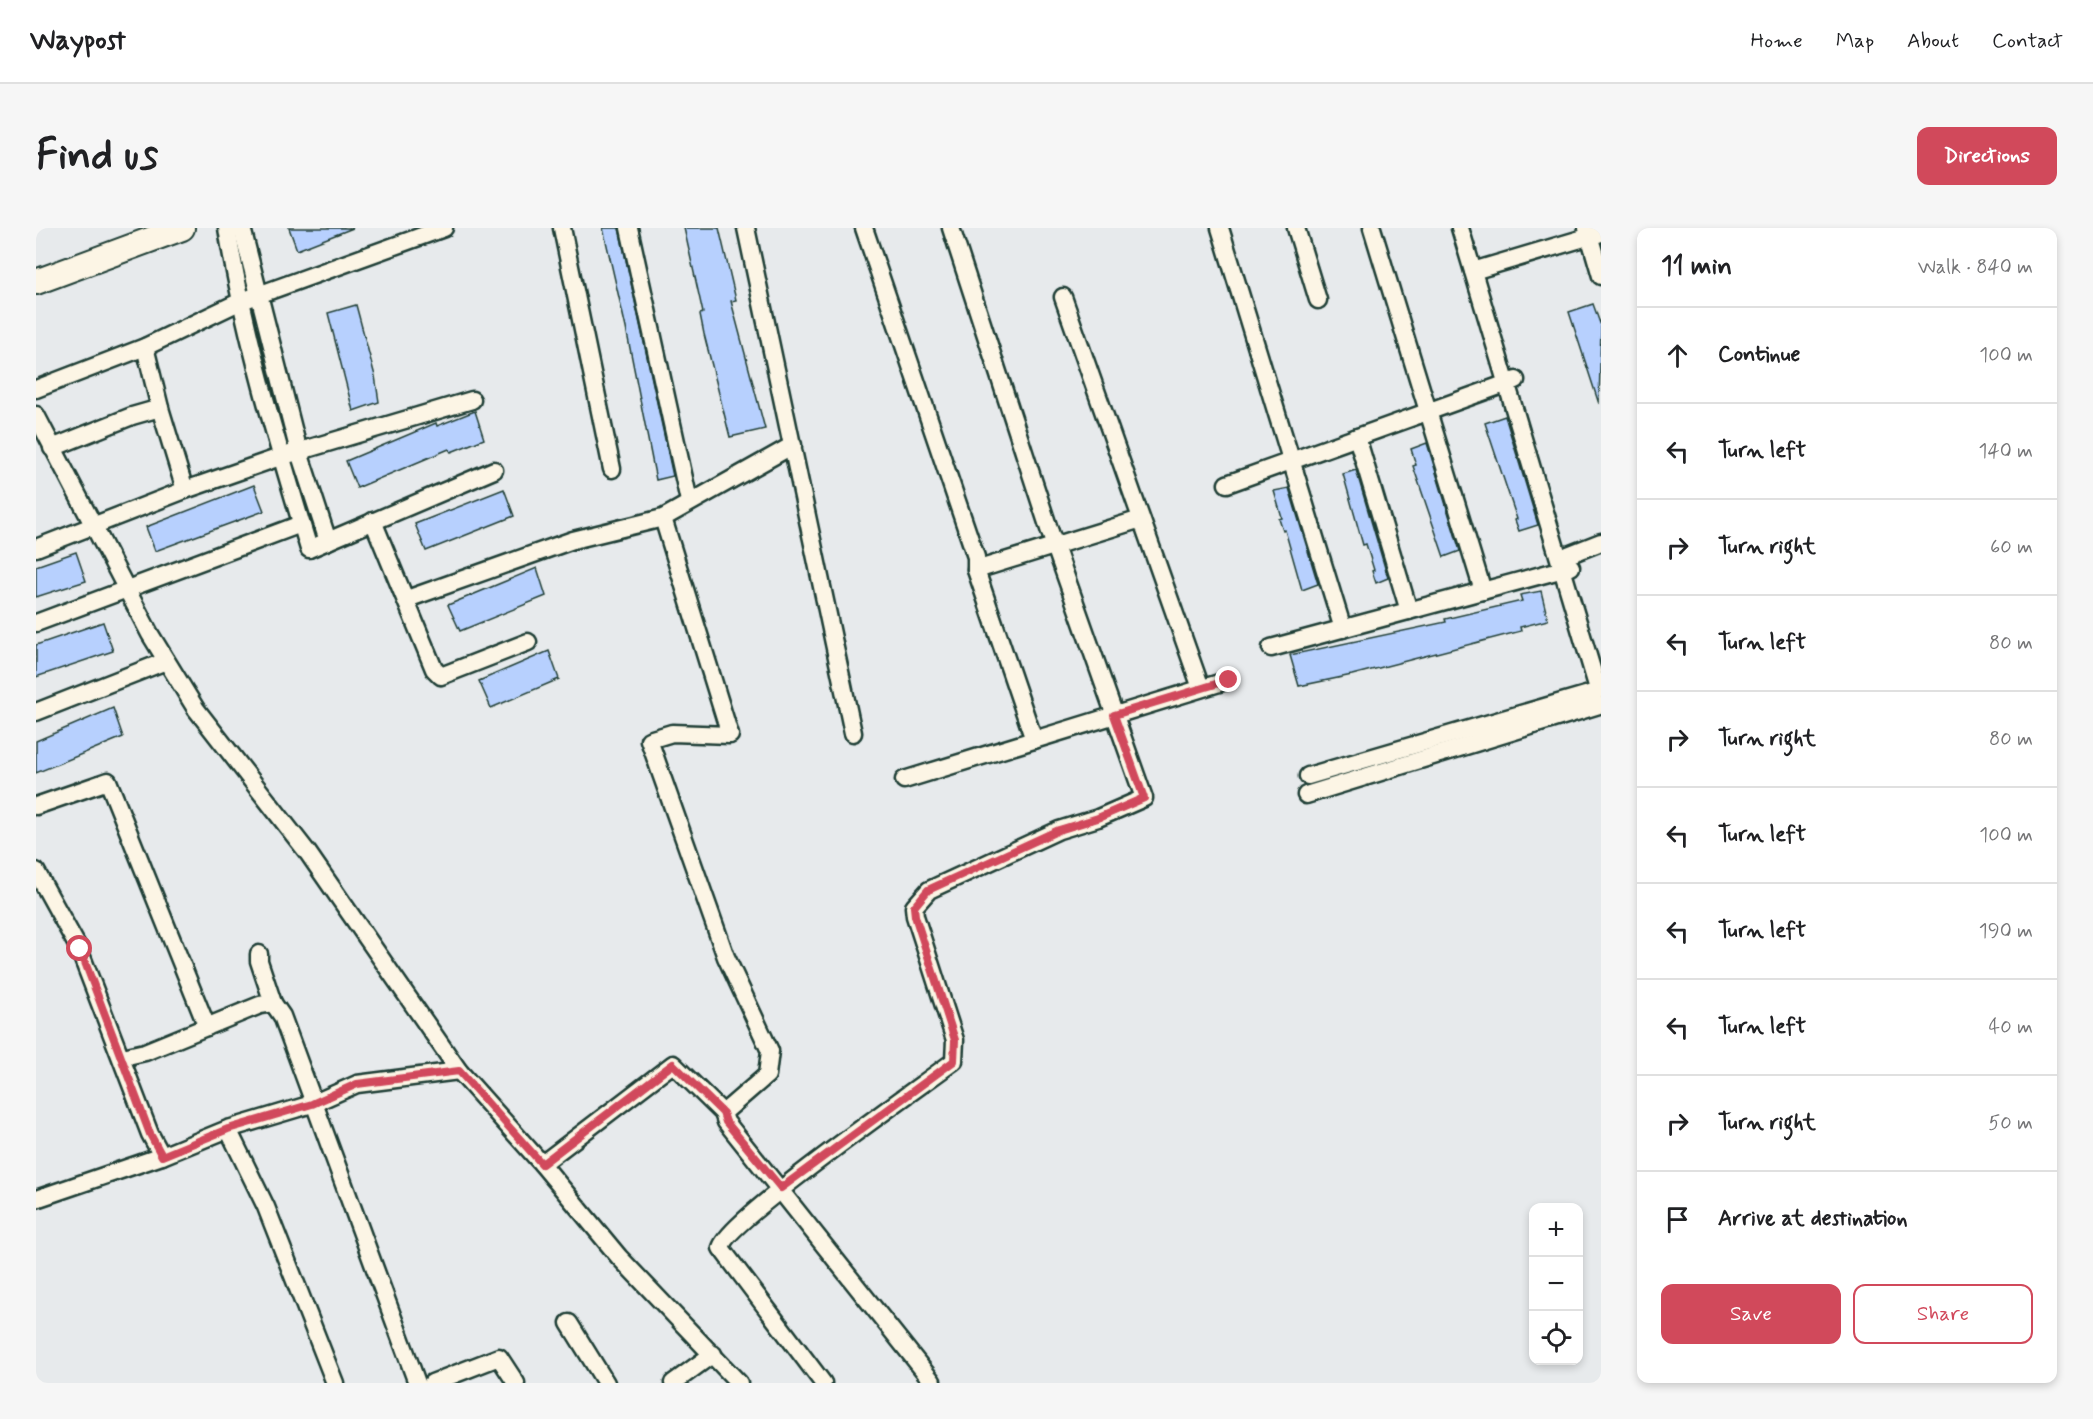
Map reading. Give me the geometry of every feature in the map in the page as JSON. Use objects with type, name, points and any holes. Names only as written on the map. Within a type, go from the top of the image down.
[{"type":"street","points":[[36,266],[138,228]]},
{"type":"street","points":[[36,282],[182,228]]},
{"type":"street","points":[[227,228],[239,302],[280,457],[309,549],[494,470]]},
{"type":"street","points":[[242,228],[299,452],[328,541]]},
{"type":"street","points":[[36,388],[145,347],[239,302],[444,228]]},
{"type":"street","points":[[562,228],[612,469]]},
{"type":"street","points":[[628,228],[689,501]]},
{"type":"street","points":[[746,228],[853,733]]},
{"type":"street","points":[[864,228],[976,557],[976,570],[1034,740]]},
{"type":"street","points":[[823,1383],[721,1248],[730,1232],[781,1188],[954,1061],[955,1040],[915,916],[914,907],[928,890],[1059,830],[1098,818],[1144,798],[1055,546],[951,228]]},
{"type":"street","points":[[1220,228],[1342,629]]},
{"type":"street","points":[[1296,228],[1318,300]]},
{"type":"street","points":[[1372,228],[1483,591]]},
{"type":"street","points":[[1460,228],[1478,269]]},
{"type":"street","points":[[1471,228],[1478,269],[1511,382],[1601,664]]},
{"type":"street","points":[[1478,269],[1592,232],[1601,276]]},
{"type":"street","points":[[1063,297],[1201,688]]},
{"type":"street","points":[[145,347],[159,408],[185,490]]},
{"type":"street","points":[[1227,484],[1511,382]]},
{"type":"street","points":[[36,548],[94,528],[185,490],[280,457],[472,400]]},
{"type":"street","points":[[52,448],[132,416],[159,408]]},
{"type":"street","points":[[36,415],[166,661],[196,709],[308,853],[459,1071],[542,1164],[619,1257],[739,1383]]},
{"type":"street","points":[[1357,437],[1409,611]]},
{"type":"street","points":[[407,599],[573,540],[663,518],[689,501],[793,445]]},
{"type":"street","points":[[663,518],[730,735],[672,733],[650,740],[726,957],[770,1051],[767,1075],[723,1113]]},
{"type":"street","points":[[976,570],[1141,519]]},
{"type":"street","points":[[373,521],[434,669],[441,676],[528,642]]},
{"type":"street","points":[[36,623],[127,587],[301,524]]},
{"type":"street","points":[[1271,648],[1483,591],[1568,564],[1601,542]]},
{"type":"street","points":[[1568,564],[1599,696]]},
{"type":"street","points":[[36,712],[166,661]]},
{"type":"street","points":[[904,780],[1229,680]]},
{"type":"street","points":[[1308,776],[1599,696]]},
{"type":"street","points":[[1306,795],[1599,696]]},
{"type":"street","points":[[36,806],[108,781],[207,1027]]},
{"type":"street","points":[[36,871],[80,949],[123,1057],[150,1134],[162,1156]]},
{"type":"street","points":[[260,954],[258,961],[273,1003],[282,1016],[312,1104],[417,1383]]},
{"type":"street","points":[[123,1057],[145,1052],[260,1005],[273,1003]]},
{"type":"street","points":[[542,1164],[673,1064],[723,1113],[726,1122],[781,1188],[932,1381],[930,1383]]},
{"type":"street","points":[[36,1199],[162,1156],[228,1129],[312,1104],[357,1084],[459,1071]]},
{"type":"street","points":[[228,1129],[266,1207],[335,1383]]},
{"type":"street","points":[[569,1323],[606,1383]]},
{"type":"street","points":[[673,1383],[713,1354]]},
{"type":"street","points":[[432,1383],[499,1357],[516,1383]]},
{"type":"building","points":[[289,228],[353,228],[297,250]]},
{"type":"building","points":[[603,228],[619,228],[673,476],[656,480],[626,328]]},
{"type":"building","points":[[684,228],[719,228],[736,300],[731,301],[765,429],[730,437],[704,334],[700,314],[703,313]]},
{"type":"building","points":[[1593,304],[1601,326],[1599,404],[1569,312]]},
{"type":"building","points":[[356,305],[375,376],[379,402],[353,411],[328,313]]},
{"type":"building","points":[[475,411],[484,439],[451,452],[449,449],[357,488],[346,461],[436,423],[437,426]]},
{"type":"building","points":[[1505,416],[1538,525],[1519,531],[1485,423]]},
{"type":"building","points":[[1427,443],[1460,551],[1444,557],[1413,466],[1416,465],[1411,449]]},
{"type":"building","points":[[1356,470],[1388,578],[1376,583],[1372,571],[1374,570],[1366,544],[1363,545],[1343,474]]},
{"type":"building","points":[[254,485],[264,511],[155,551],[146,527]]},
{"type":"building","points":[[1289,488],[1318,584],[1302,590],[1285,530],[1283,531],[1279,519],[1282,518],[1274,491]]},
{"type":"building","points":[[504,489],[514,516],[426,551],[415,524]]},
{"type":"building","points":[[76,552],[86,581],[36,597],[36,566]]},
{"type":"building","points":[[537,568],[546,596],[460,631],[448,605]]},
{"type":"building","points":[[1541,591],[1548,620],[1520,627],[1521,631],[1352,675],[1299,686],[1290,655],[1446,622],[1445,619],[1522,601],[1520,595]]},
{"type":"building","points":[[103,622],[113,651],[36,677],[36,645]]},
{"type":"building","points":[[549,651],[559,679],[491,708],[479,681]]},
{"type":"building","points":[[113,708],[123,737],[36,773],[36,741]]},
{"type":"route","points":[[80,949],[123,1057],[150,1134],[162,1156],[228,1129],[312,1104],[357,1084],[459,1071],[542,1164],[673,1064],[723,1113],[726,1122],[781,1188],[954,1061],[955,1040],[915,916],[914,907],[928,890],[1059,830],[1098,818],[1144,798],[1114,715],[1229,680]]}]
